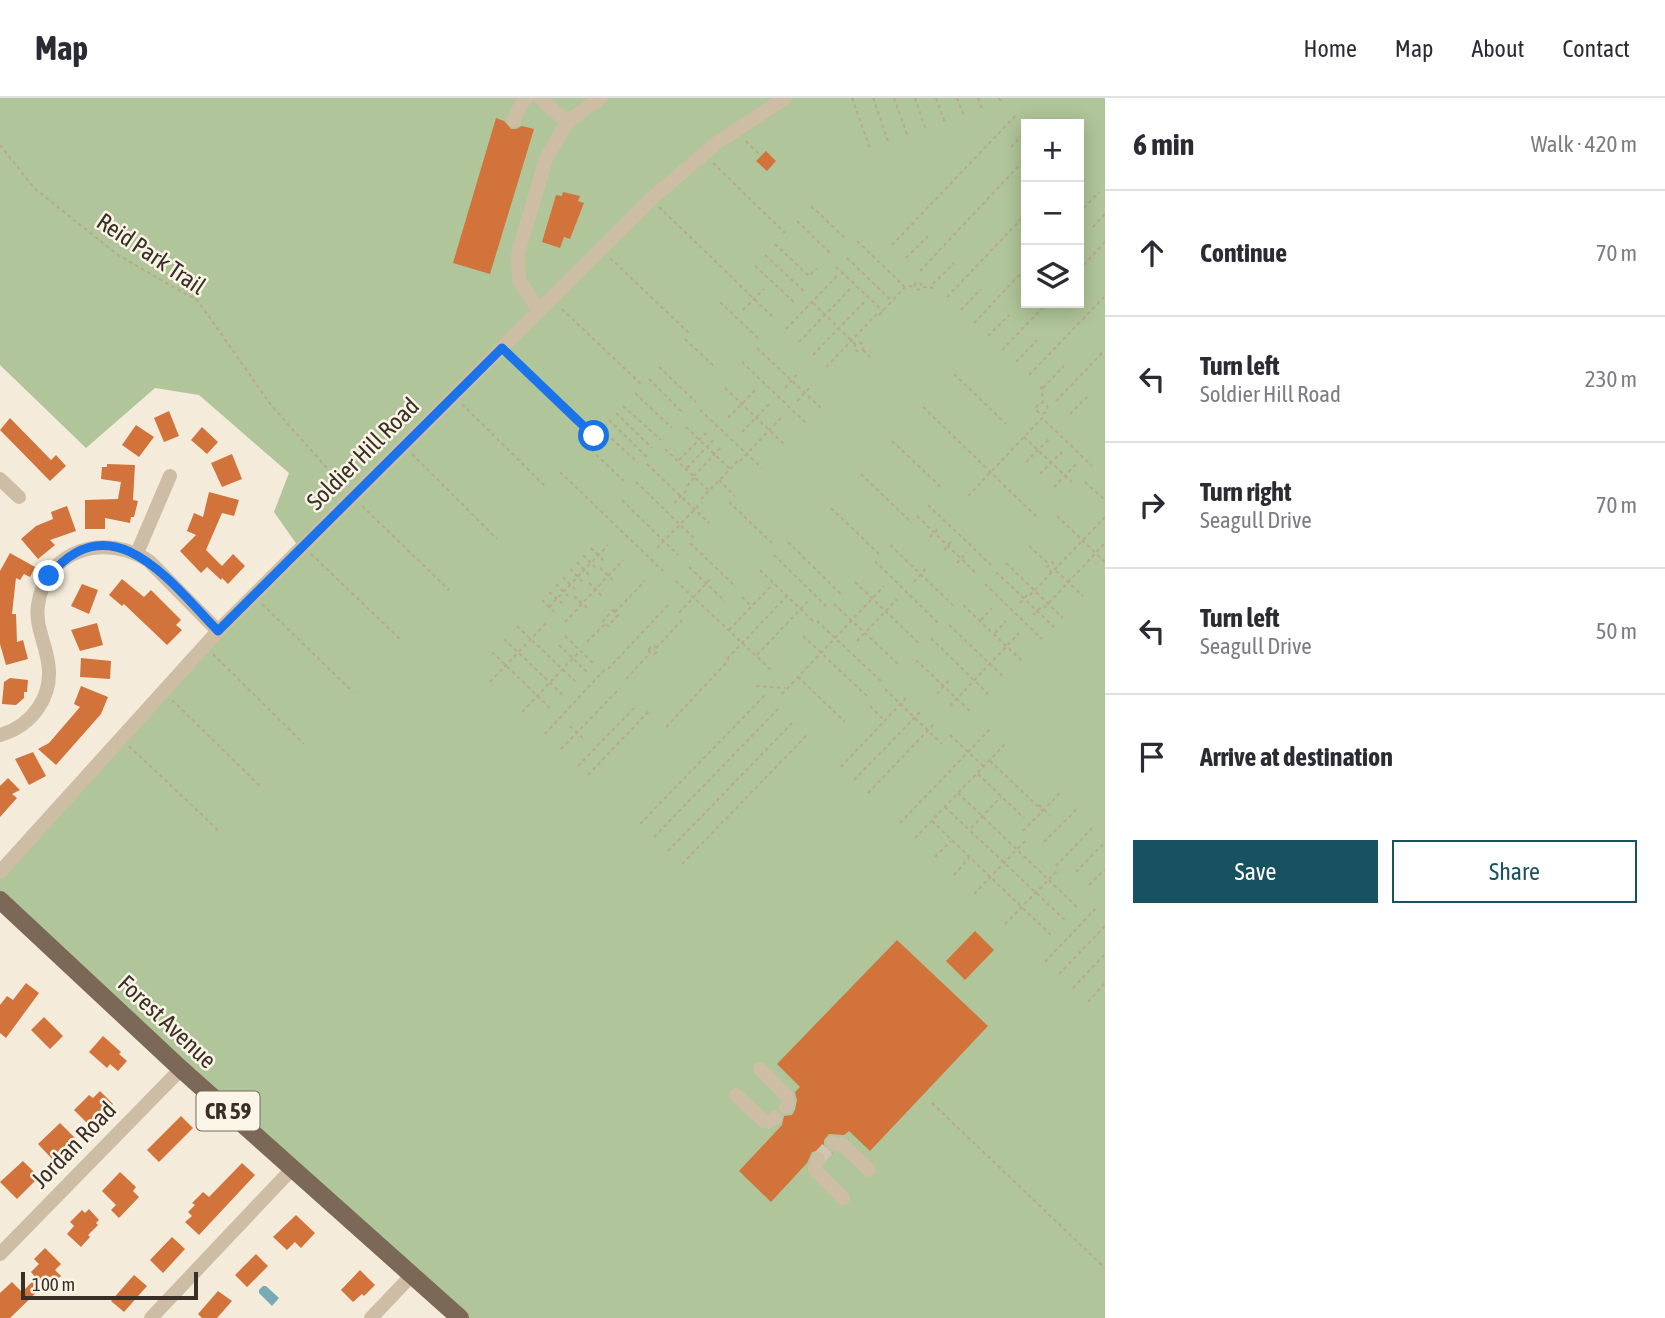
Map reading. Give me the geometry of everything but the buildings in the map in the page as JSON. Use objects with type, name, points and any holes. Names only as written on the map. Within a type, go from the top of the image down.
[{"type":"main road","name":"Forest Avenue","points":[[0,900],[181,1069],[460,1318]]},
{"type":"street","points":[[514,120],[526,98]]},
{"type":"street","points":[[540,98],[568,122]]},
{"type":"street","points":[[539,311],[519,280],[518,253],[546,159],[568,122],[600,98]]},
{"type":"street","name":"Soldier Hill Road","points":[[0,872],[218,631],[601,249],[703,154],[785,98]]},
{"type":"street","points":[[137,553],[170,476]]},
{"type":"street","points":[[0,479],[19,497]]},
{"type":"street","points":[[0,735],[20,727],[30,719],[39,709],[48,686],[48,660],[37,619],[41,590],[49,576],[69,556],[95,547],[122,548],[137,553],[149,561],[218,631]]},
{"type":"street","name":"Jordan Road","points":[[0,1254],[181,1069]]},
{"type":"street","points":[[760,1069],[787,1096],[786,1107]]},
{"type":"street","points":[[736,1095],[764,1121],[769,1122],[775,1118]]},
{"type":"street","points":[[833,1143],[844,1146],[869,1170]]},
{"type":"street","points":[[818,1159],[815,1170],[842,1198]]},
{"type":"street","points":[[152,1318],[292,1169]]},
{"type":"street","points":[[371,1318],[411,1276]]},
{"type":"path","points":[[852,98],[871,151]]},
{"type":"path","points":[[873,98],[889,144]]},
{"type":"path","points":[[894,98],[908,136]]},
{"type":"path","points":[[915,98],[926,130]]},
{"type":"path","points":[[936,98],[945,123]]},
{"type":"path","points":[[957,98],[964,116]]},
{"type":"path","points":[[978,98],[982,109]]},
{"type":"path","points":[[999,98],[1001,102]]},
{"type":"path","points":[[892,245],[1017,114]]},
{"type":"path","points":[[735,130],[761,156]]},
{"type":"path","points":[[1012,146],[1021,136]]},
{"type":"path","name":"Reid Park Trail","points":[[0,145],[34,188],[118,255],[198,302],[271,405],[353,497],[449,590]]},
{"type":"path","points":[[703,154],[785,233]]},
{"type":"path","points":[[920,271],[1021,163]]},
{"type":"path","points":[[1084,208],[1099,192]]},
{"type":"path","points":[[651,200],[773,317]]},
{"type":"path","points":[[811,206],[845,238]]},
{"type":"path","points":[[1093,227],[1105,215]]},
{"type":"path","points":[[947,297],[1021,219]]},
{"type":"path","points":[[797,221],[831,253]]},
{"type":"path","points":[[906,258],[928,236]]},
{"type":"path","points":[[857,241],[905,287]]},
{"type":"path","points":[[1084,265],[1105,242]]},
{"type":"path","points":[[775,244],[809,276],[817,268]]},
{"type":"path","points":[[601,249],[690,334]]},
{"type":"path","points":[[765,255],[804,292]]},
{"type":"path","points":[[847,258],[892,301]]},
{"type":"path","points":[[933,284],[954,263]]},
{"type":"path","points":[[755,266],[795,303]]},
{"type":"path","points":[[836,267],[883,311]]},
{"type":"path","points":[[974,323],[1021,273]]},
{"type":"path","points":[[786,329],[837,276]]},
{"type":"path","points":[[826,367],[905,287],[914,286],[917,290],[922,287],[937,288]]},
{"type":"path","points":[[799,342],[851,288]]},
{"type":"path","points":[[743,310],[764,289]]},
{"type":"path","points":[[961,310],[981,289]]},
{"type":"path","points":[[1029,375],[1105,296]]},
{"type":"path","points":[[551,299],[642,385]]},
{"type":"path","points":[[813,355],[864,301]]},
{"type":"path","points":[[720,302],[760,340]]},
{"type":"path","points":[[812,302],[852,340],[857,351],[863,349]]},
{"type":"path","points":[[1002,350],[1042,308]]},
{"type":"path","points":[[988,336],[1009,315]]},
{"type":"path","points":[[685,339],[716,368]]},
{"type":"path","points":[[1016,362],[1037,340]]},
{"type":"path","points":[[855,344],[862,343],[863,349],[870,357]]},
{"type":"path","points":[[502,348],[594,436]]},
{"type":"path","points":[[757,348],[821,408]]},
{"type":"path","points":[[1056,401],[1105,351]]},
{"type":"path","points":[[742,362],[806,423]]},
{"type":"path","points":[[968,496],[1048,409],[1043,402],[1042,387],[1064,366]]},
{"type":"path","points":[[659,368],[696,402]]},
{"type":"path","points":[[785,388],[799,372]]},
{"type":"path","points":[[954,374],[1006,424]]},
{"type":"path","points":[[649,379],[683,412]]},
{"type":"path","points":[[797,401],[812,385]]},
{"type":"path","points":[[725,388],[785,445]]},
{"type":"path","points":[[728,418],[756,389]]},
{"type":"path","points":[[635,393],[672,428]]},
{"type":"path","points":[[1070,414],[1090,394]]},
{"type":"path","points":[[454,396],[546,487]]},
{"type":"path","points":[[1043,402],[1037,407],[1038,411],[1092,466]]},
{"type":"path","points":[[742,432],[770,403]]},
{"type":"path","points":[[623,405],[661,440]]},
{"type":"path","points":[[923,407],[1037,517]]},
{"type":"path","points":[[700,410],[762,468]]},
{"type":"path","points":[[616,413],[652,448]]},
{"type":"path","points":[[657,548],[719,480],[783,416]]},
{"type":"path","points":[[609,421],[649,459]]},
{"type":"path","points":[[686,428],[730,469]]},
{"type":"path","points":[[601,429],[638,463]]},
{"type":"path","points":[[678,461],[708,431]]},
{"type":"path","points":[[1024,437],[1072,482]]},
{"type":"path","points":[[686,469],[715,438]]},
{"type":"path","points":[[1026,462],[1050,438]]},
{"type":"path","points":[[892,441],[943,489]]},
{"type":"path","points":[[586,445],[624,481]]},
{"type":"path","points":[[403,446],[497,539]]},
{"type":"path","points":[[674,503],[722,446]]},
{"type":"path","points":[[665,449],[709,491]]},
{"type":"path","points":[[1040,474],[1063,451]]},
{"type":"path","points":[[646,464],[709,523]]},
{"type":"path","points":[[1054,487],[1076,464]]},
{"type":"path","points":[[560,472],[663,571]]},
{"type":"path","points":[[861,474],[912,523]]},
{"type":"path","points":[[719,480],[735,496]]},
{"type":"path","points":[[636,482],[694,538]]},
{"type":"path","points":[[1085,482],[1105,500]]},
{"type":"path","points":[[622,500],[678,555]]},
{"type":"path","points":[[729,502],[772,542]]},
{"type":"path","points":[[928,505],[991,565]]},
{"type":"path","points":[[831,508],[880,555]]},
{"type":"path","points":[[917,516],[976,573]]},
{"type":"path","points":[[1057,516],[1105,562]]},
{"type":"path","points":[[1020,603],[1035,591],[1105,517]]},
{"type":"path","points":[[930,537],[940,527]]},
{"type":"path","points":[[944,550],[953,539]]},
{"type":"path","points":[[788,542],[842,595]]},
{"type":"path","points":[[690,543],[736,587]]},
{"type":"path","points":[[1033,615],[1048,603],[1105,543]]},
{"type":"path","points":[[549,607],[608,545]]},
{"type":"path","points":[[890,545],[954,607]]},
{"type":"path","points":[[1030,545],[1049,564],[1052,562],[1083,596]]},
{"type":"path","points":[[303,546],[401,640]]},
{"type":"path","points":[[591,548],[605,562]]},
{"type":"path","points":[[957,563],[968,552]]},
{"type":"path","points":[[583,555],[615,582]]},
{"type":"path","points":[[774,555],[829,609]]},
{"type":"path","points":[[565,622],[623,560]]},
{"type":"path","points":[[874,561],[938,623]]},
{"type":"path","points":[[576,562],[591,577]]},
{"type":"path","points":[[1006,564],[1063,618]]},
{"type":"path","points":[[1049,564],[1046,567],[1052,573]]},
{"type":"path","points":[[689,567],[725,601]]},
{"type":"path","points":[[914,582],[927,567]]},
{"type":"path","points":[[570,569],[584,583]]},
{"type":"path","points":[[760,570],[882,682]]},
{"type":"path","points":[[996,572],[1054,627]]},
{"type":"path","points":[[563,577],[578,591]]},
{"type":"path","points":[[679,613],[712,577]]},
{"type":"path","points":[[587,642],[613,610],[615,612],[645,581]]},
{"type":"path","points":[[676,581],[771,670]]},
{"type":"path","points":[[855,582],[921,645]]},
{"type":"path","points":[[589,583],[602,596]]},
{"type":"path","points":[[729,630],[774,583]]},
{"type":"path","points":[[556,584],[570,598]]},
{"type":"path","points":[[985,584],[1042,639]]},
{"type":"path","points":[[782,694],[884,586]]},
{"type":"path","points":[[549,592],[564,606]]},
{"type":"path","points":[[253,596],[353,692]]},
{"type":"path","points":[[574,596],[589,610]]},
{"type":"path","points":[[666,727],[787,596]]},
{"type":"path","points":[[741,597],[751,607]]},
{"type":"path","points":[[857,641],[897,599]]},
{"type":"path","points":[[542,600],[556,614]]},
{"type":"path","points":[[756,656],[809,600]]},
{"type":"path","points":[[545,734],[670,604]]},
{"type":"path","points":[[834,604],[899,665]]},
{"type":"path","points":[[962,605],[1021,661]]},
{"type":"path","points":[[980,621],[992,608]]},
{"type":"path","points":[[605,623],[608,626],[618,615],[615,612]]},
{"type":"path","points":[[650,653],[656,653],[656,648],[684,618]]},
{"type":"path","points":[[993,634],[1006,621]]},
{"type":"path","points":[[490,682],[547,622]]},
{"type":"path","points":[[517,625],[577,683]]},
{"type":"path","points":[[949,625],[1005,678]]},
{"type":"path","points":[[950,706],[1019,633]]},
{"type":"path","points":[[565,636],[595,665]]},
{"type":"path","points":[[803,636],[868,697]]},
{"type":"path","points":[[931,638],[989,695]]},
{"type":"path","points":[[504,639],[565,697]]},
{"type":"path","points":[[559,645],[588,673]]},
{"type":"path","points":[[205,646],[304,744]]},
{"type":"path","points":[[626,679],[650,653],[650,647],[656,648]]},
{"type":"path","points":[[522,712],[580,651]]},
{"type":"path","points":[[492,652],[552,710]]},
{"type":"path","points":[[916,660],[972,713]]},
{"type":"path","points":[[798,677],[845,722]]},
{"type":"path","points":[[937,694],[950,679]]},
{"type":"path","points":[[755,686],[786,688]]},
{"type":"path","points":[[561,749],[620,688]]},
{"type":"path","points":[[885,689],[942,744]]},
{"type":"path","points":[[163,692],[262,788]]},
{"type":"path","points":[[640,824],[765,695]]},
{"type":"path","points":[[841,767],[908,696]]},
{"type":"path","points":[[578,766],[637,705]]},
{"type":"path","points":[[870,706],[885,721]]},
{"type":"path","points":[[654,837],[779,708]]},
{"type":"path","points":[[588,775],[650,710]]},
{"type":"path","points":[[854,780],[921,710]]},
{"type":"path","points":[[668,851],[793,722]]},
{"type":"path","points":[[868,793],[934,724]]},
{"type":"path","points":[[570,726],[584,739]]},
{"type":"path","points":[[900,823],[992,727]]},
{"type":"path","points":[[682,864],[807,735]]},
{"type":"path","points":[[950,735],[983,766]]},
{"type":"path","points":[[121,738],[220,832]]},
{"type":"path","points":[[858,740],[862,744]]},
{"type":"path","points":[[915,838],[1007,742]]},
{"type":"path","points":[[989,760],[1050,815]]},
{"type":"path","points":[[977,773],[1024,818]]},
{"type":"path","points":[[958,793],[1079,908]]},
{"type":"path","points":[[1023,831],[1060,793]]},
{"type":"path","points":[[969,830],[1002,796]]},
{"type":"path","points":[[1039,805],[1043,810]]},
{"type":"path","points":[[945,807],[1067,922]]},
{"type":"path","points":[[1044,842],[1077,809]]},
{"type":"path","points":[[932,821],[1053,937]]},
{"type":"path","points":[[1056,866],[1094,826]]},
{"type":"path","points":[[935,857],[952,840]]},
{"type":"path","points":[[974,894],[1026,840]]},
{"type":"path","points":[[1076,872],[1105,842]]},
{"type":"path","points":[[954,875],[970,857]]},
{"type":"path","points":[[1089,886],[1105,869]]},
{"type":"path","points":[[1005,924],[1057,871]]},
{"type":"path","points":[[1045,962],[1097,907]]},
{"type":"path","points":[[1059,974],[1105,926]]},
{"type":"path","points":[[1073,988],[1105,954]]},
{"type":"path","points":[[1088,1002],[1105,983]]},
{"type":"path","points":[[932,1103],[1105,1268]]},
{"type":"green space","points":[[0,98],[1105,98],[1105,1318],[460,1318],[0,900],[0,872],[300,549],[274,512],[289,473],[199,395],[155,388],[86,448],[0,365]]},
{"type":"water","points":[[263,1286],[279,1298],[272,1306],[259,1293]]},
{"type":"tunnel","points":[[818,1159],[833,1143]]},
{"type":"route","points":[[49,576],[69,556],[81,550],[108,546],[122,548],[149,561],[218,631],[502,348],[594,436]]}]
